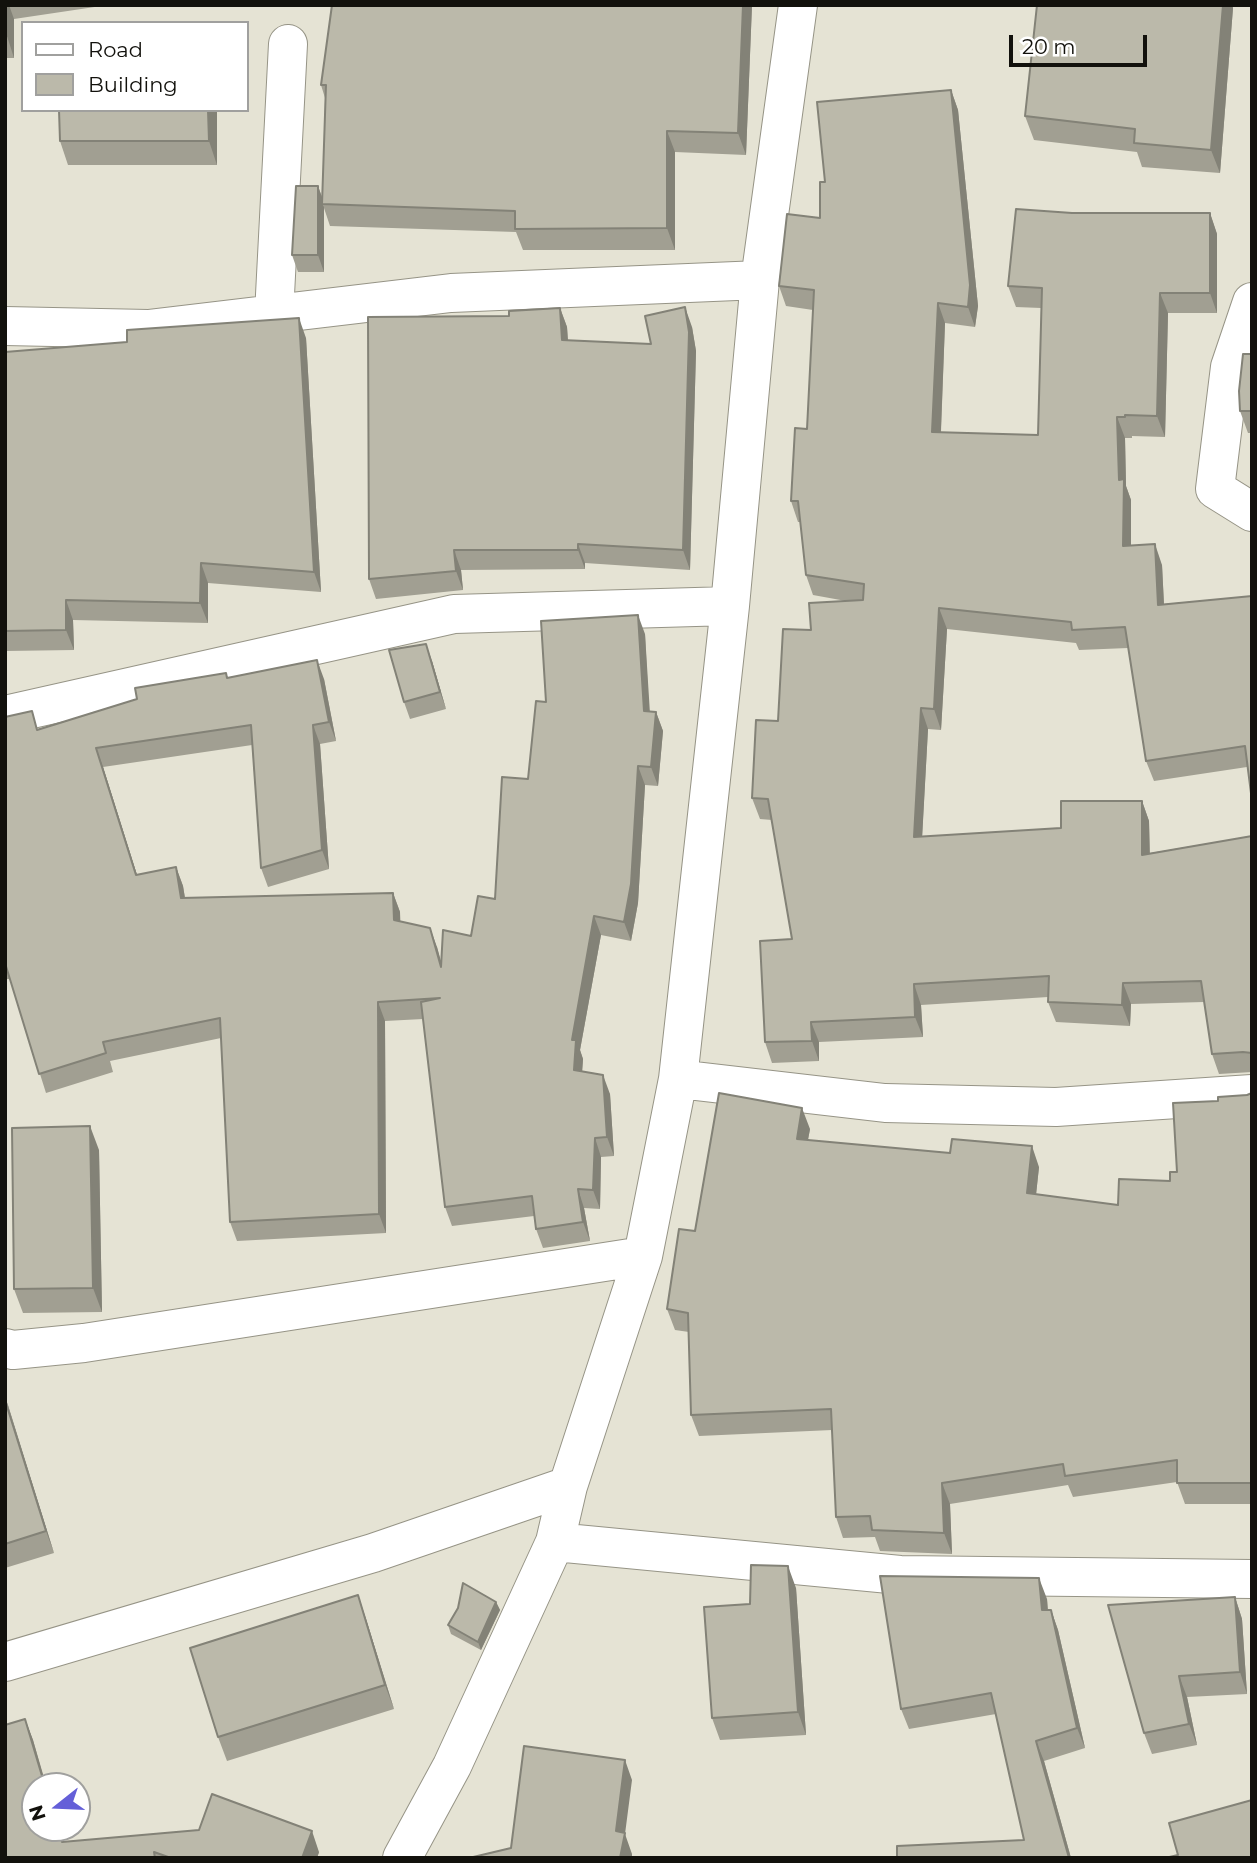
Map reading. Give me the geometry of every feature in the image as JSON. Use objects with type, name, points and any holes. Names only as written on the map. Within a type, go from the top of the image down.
[{"type":"street","points":[[401,1858],[452,1766],[555,1542],[568,1486],[643,1256],[678,1079],[730,606],[760,280],[798,5]]},
{"type":"street","points":[[274,314],[288,44]]},
{"type":"street","points":[[5,326],[148,330],[452,293],[760,280]]},
{"type":"street","points":[[1252,302],[1230,367],[1215,489],[1252,512]]},
{"type":"street","points":[[5,715],[454,614],[730,606]]},
{"type":"street","points":[[678,1079],[885,1102],[1016,1106],[1056,1107],[1252,1094]]},
{"type":"street","points":[[5,1348],[13,1350],[84,1343],[643,1256]]},
{"type":"street","points":[[5,1662],[373,1553],[568,1486]]},
{"type":"street","points":[[555,1542],[900,1575],[1252,1579]]},
{"type":"building","points":[[6,5],[7,36],[5,36]]},
{"type":"building","points":[[332,5],[743,5],[738,133],[667,131],[667,228],[515,229],[515,211],[322,204],[326,85],[321,85]]},
{"type":"building","points":[[1037,5],[1223,5],[1211,150],[1134,143],[1135,129],[1025,116]]},
{"type":"building","points":[[951,90],[970,285],[968,307],[938,303],[932,432],[1038,435],[1042,288],[1008,286],[1016,209],[1072,213],[1210,213],[1210,293],[1160,293],[1157,416],[1117,417],[1119,480],[1124,479],[1123,546],[1155,544],[1158,605],[1252,596],[1252,801],[1245,746],[1146,761],[1125,627],[1072,630],[1071,622],[939,608],[934,709],[921,708],[914,837],[1061,828],[1061,801],[1142,801],[1142,855],[1252,836],[1252,1053],[1212,1054],[1201,981],[1123,983],[1122,1005],[1048,1002],[1049,976],[914,984],[915,1017],[811,1022],[812,1041],[765,1042],[760,941],[792,939],[768,799],[752,798],[756,720],[778,721],[783,629],[811,630],[809,603],[863,600],[864,584],[806,575],[798,501],[791,501],[795,428],[807,429],[814,290],[779,286],[787,214],[820,218],[820,182],[825,182],[817,102]]},
{"type":"building","points":[[59,112],[208,112],[209,141],[60,141]]},
{"type":"building","points":[[296,186],[318,186],[318,255],[292,255]]},
{"type":"building","points":[[685,307],[689,332],[683,550],[578,544],[578,550],[454,550],[456,571],[369,579],[368,317],[509,316],[509,311],[560,308],[562,340],[651,344],[645,316]]},
{"type":"building","points":[[299,318],[314,572],[201,563],[200,603],[66,600],[66,630],[5,631],[5,352],[127,342],[127,330]]},
{"type":"building","points":[[1243,354],[1252,354],[1252,411],[1240,411]]},
{"type":"building","points":[[638,615],[644,711],[656,712],[651,767],[638,766],[631,884],[624,922],[594,916],[572,1040],[576,1040],[574,1070],[603,1075],[607,1137],[595,1138],[593,1190],[578,1189],[583,1222],[536,1229],[532,1196],[445,1207],[421,1002],[440,998],[378,1002],[379,1214],[230,1222],[220,1018],[103,1042],[106,1053],[39,1074],[5,963],[5,717],[32,711],[37,730],[137,699],[135,688],[226,673],[227,678],[317,660],[329,722],[313,725],[322,850],[261,868],[251,725],[96,748],[136,875],[176,867],[181,898],[393,893],[394,920],[430,928],[441,967],[443,930],[471,936],[478,896],[495,899],[502,777],[528,779],[536,701],[546,702],[541,621]]},
{"type":"building","points":[[426,644],[440,692],[404,702],[389,650]]},
{"type":"building","points":[[719,1093],[802,1108],[797,1139],[950,1153],[952,1139],[1032,1146],[1027,1193],[1118,1205],[1119,1179],[1170,1181],[1170,1172],[1177,1172],[1173,1103],[1218,1101],[1218,1097],[1252,1093],[1252,1483],[1177,1483],[1177,1460],[1065,1476],[1063,1464],[942,1483],[944,1533],[872,1530],[870,1516],[836,1517],[831,1409],[691,1415],[688,1313],[667,1309],[679,1229],[695,1231]]},
{"type":"building","points":[[90,1126],[93,1288],[14,1289],[12,1128]]},
{"type":"building","points":[[5,1400],[46,1531],[5,1544]]},
{"type":"building","points":[[751,1565],[788,1566],[798,1712],[712,1718],[704,1607],[750,1604]]},
{"type":"building","points":[[880,1576],[1039,1578],[1042,1610],[1051,1610],[1077,1728],[1036,1741],[1069,1858],[897,1858],[897,1846],[1024,1840],[991,1693],[901,1709]]},
{"type":"building","points":[[463,1583],[496,1602],[478,1642],[448,1625],[458,1608]]},
{"type":"building","points":[[358,1595],[385,1685],[218,1737],[190,1648]]},
{"type":"building","points":[[1235,1597],[1240,1672],[1179,1676],[1189,1724],[1144,1733],[1108,1605]]},
{"type":"building","points":[[25,1719],[41,1772],[21,1772],[21,1842],[91,1842],[91,1839],[199,1830],[212,1794],[312,1831],[302,1858],[171,1858],[154,1852],[155,1858],[5,1858],[5,1725]]},
{"type":"building","points":[[524,1746],[625,1760],[616,1831],[625,1833],[620,1858],[469,1858],[511,1848]]},
{"type":"building","points":[[1252,1800],[1252,1858],[1165,1858],[1178,1855],[1169,1823]]}]
